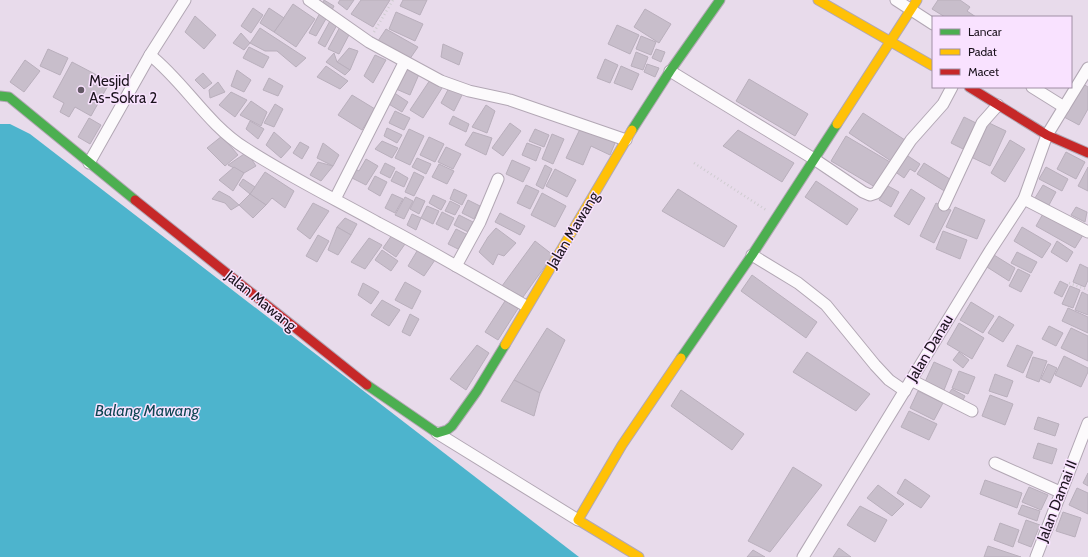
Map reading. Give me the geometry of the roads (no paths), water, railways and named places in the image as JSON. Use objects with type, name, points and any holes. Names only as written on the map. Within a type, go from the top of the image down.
[{"type":"street","points":[[90,163],[150,55],[185,0]]},
{"type":"street","points":[[309,0],[368,42],[404,63],[441,81],[470,91],[510,100],[626,140]]},
{"type":"street","name":"Jalan Mawang","points":[[437,432],[447,430],[457,420],[477,391],[526,306],[569,238],[626,140],[670,71],[720,0]]},
{"type":"street","points":[[818,0],[932,65]]},
{"type":"street","points":[[896,0],[932,23]]},
{"type":"street","points":[[639,557],[578,520],[622,445],[777,217],[892,42],[917,0]]},
{"type":"street","points":[[150,55],[166,68],[206,115],[224,133],[245,148],[304,184],[335,199],[526,306]]},
{"type":"street","points":[[335,199],[404,63]]},
{"type":"street","name":"Jalan Danau","points":[[803,557],[990,251],[1024,200],[1047,135],[1088,68]]},
{"type":"street","points":[[670,71],[814,159],[862,192],[874,195],[911,140],[943,104],[951,88]]},
{"type":"street","points":[[971,88],[1047,135],[1088,153]]},
{"type":"street","points":[[1034,88],[1064,107]]},
{"type":"street","name":"Jalan Mawang","points":[[1,93],[9,97],[380,395],[578,520]]},
{"type":"street","points":[[944,205],[982,123],[998,105]]},
{"type":"street","points":[[456,266],[480,222],[498,179]]},
{"type":"street","points":[[1024,200],[1088,232]]},
{"type":"street","points":[[752,254],[798,283],[826,305],[889,380],[905,391]]},
{"type":"street","points":[[911,380],[972,411]]},
{"type":"street","name":"Jalan Damai II","points":[[1036,557],[1088,423]]},
{"type":"street","points":[[995,463],[1060,492]]},
{"type":"water","name":"Balang Mawang","points":[[0,124],[10,124],[30,134],[579,557],[0,557]]},
{"type":"place","name":"Mesjid As-Sokra 2","points":[[81,90]]}]
